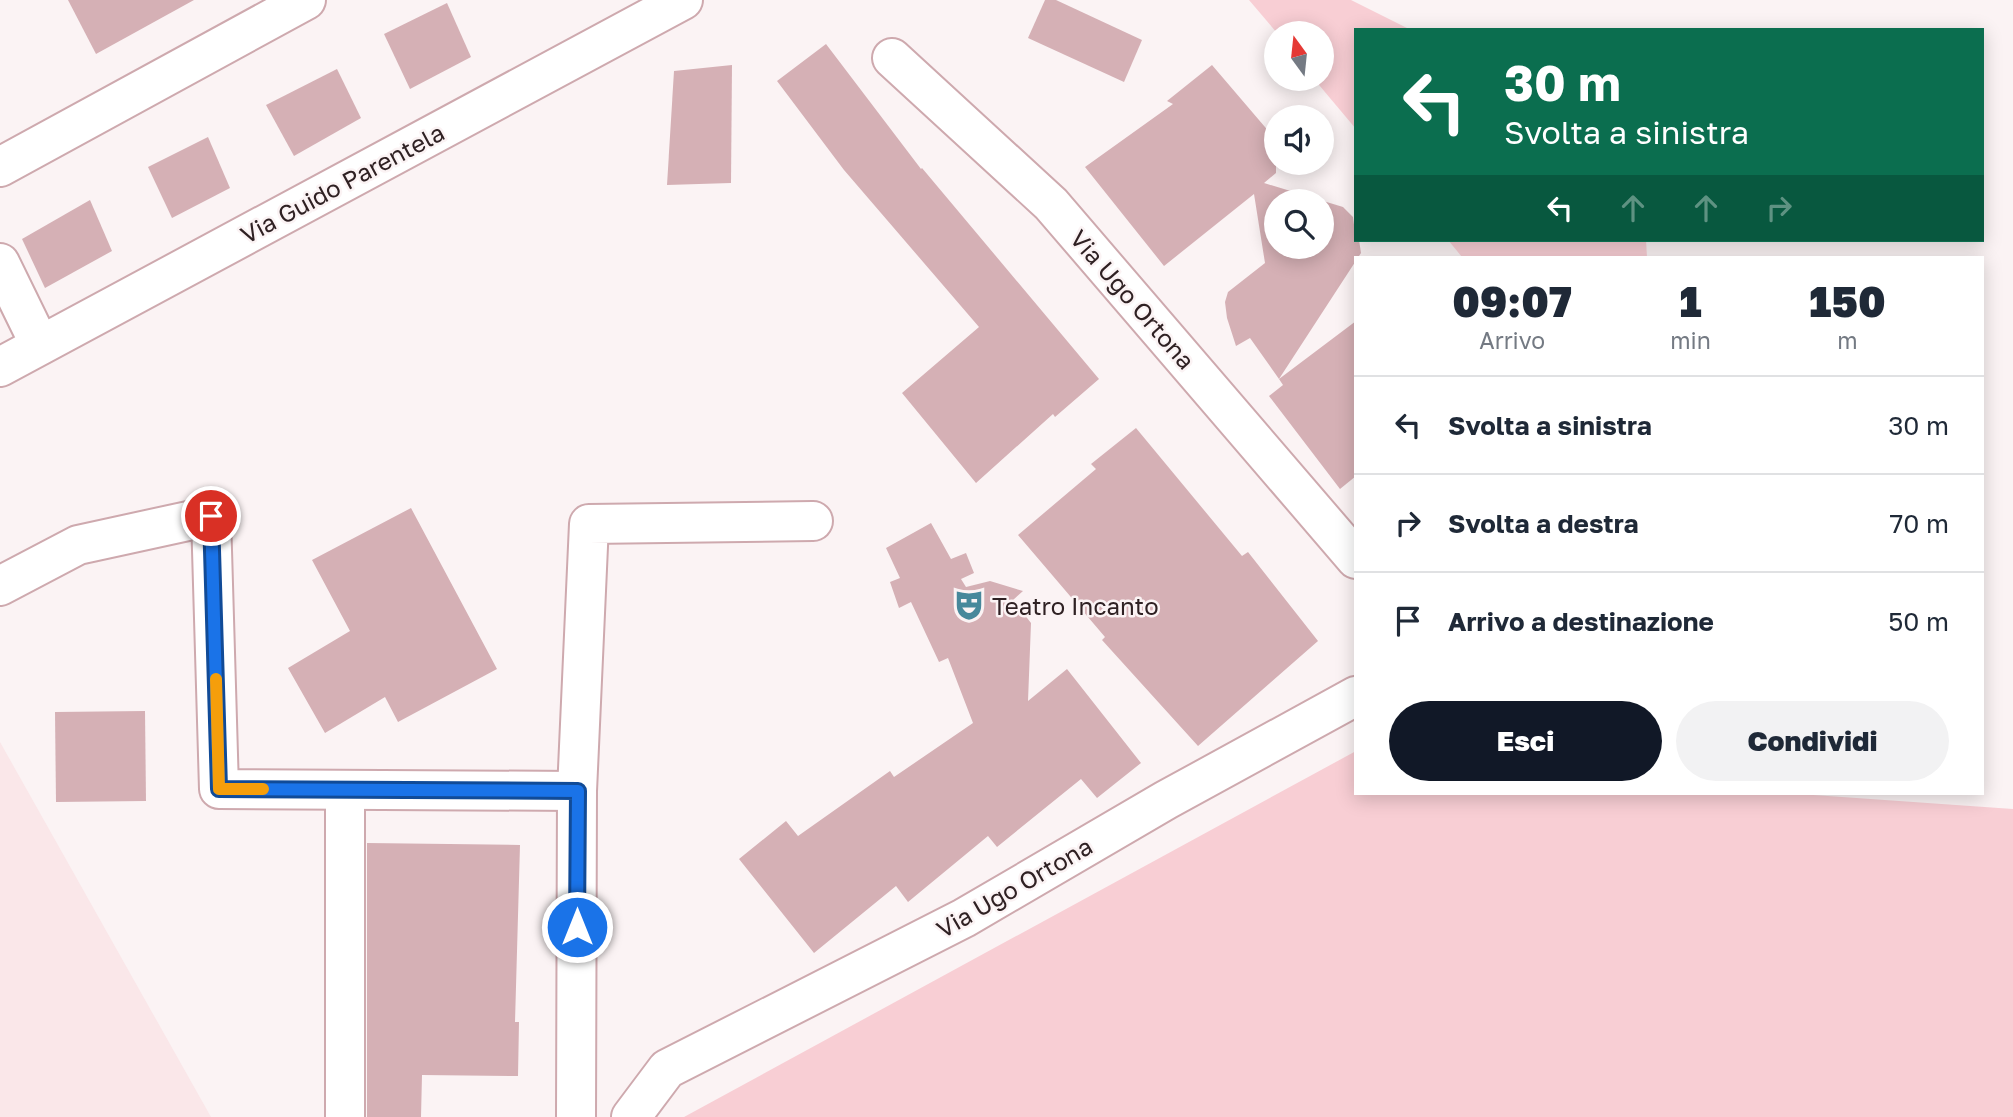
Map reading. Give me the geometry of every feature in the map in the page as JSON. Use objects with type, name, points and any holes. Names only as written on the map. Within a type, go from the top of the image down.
[{"type":"street","points":[[0,167],[306,0]]},
{"type":"street","name":"Via Guido Parentela","points":[[0,367],[683,0]]},
{"type":"street","name":"Via Ugo Ortona","points":[[892,58],[1051,204],[1354,557]]},
{"type":"street","points":[[0,263],[40,345]]},
{"type":"street","points":[[0,586],[78,545],[211,516],[219,789],[578,791]]},
{"type":"street","points":[[576,1117],[578,791],[589,524],[813,521]]},
{"type":"street","name":"Via Ugo Ortona","points":[[631,1117],[667,1069],[964,918],[1166,800],[1354,697]]},
{"type":"street","points":[[345,790],[345,1117]]},
{"type":"shaded area","points":[[1249,0],[1351,0],[1407,28],[1354,28],[1354,127],[1324,91],[1334,91],[1334,21],[1267,21]]},
{"type":"shaded area","points":[[1450,242],[1646,242],[1647,256],[1461,256]]},
{"type":"shaded area","points":[[0,742],[211,1117],[0,1117]]},
{"type":"shaded area","points":[[1354,752],[1354,795],[1814,795],[2013,809],[2013,1117],[684,1117]]},
{"type":"building","points":[[68,0],[194,0],[96,54]]},
{"type":"building","points":[[1045,0],[1056,0],[1142,40],[1124,82],[1028,38]]},
{"type":"building","points":[[447,3],[471,57],[410,89],[384,34]]},
{"type":"building","points":[[826,44],[921,169],[1099,379],[1055,417],[1053,414],[976,483],[902,393],[979,327],[844,170],[777,81]]},
{"type":"building","points":[[732,65],[731,183],[667,185],[674,71]]},
{"type":"building","points":[[1212,65],[1264,126],[1264,175],[1274,175],[1264,183],[1284,189],[1264,189],[1264,257],[1254,194],[1164,266],[1085,167],[1173,104],[1167,101]]},
{"type":"building","points":[[337,69],[361,118],[294,156],[266,105]]},
{"type":"building","points":[[208,137],[230,188],[172,218],[148,167]]},
{"type":"building","points":[[90,200],[112,251],[45,288],[22,239]]},
{"type":"building","points":[[1334,204],[1343,207],[1353,217],[1354,242],[1359,242],[1361,253],[1354,256],[1354,264],[1279,379],[1250,338],[1236,346],[1225,302],[1228,292],[1265,263],[1264,259],[1334,259]]},
{"type":"building","points":[[1354,323],[1354,478],[1340,489],[1269,396],[1283,385],[1279,379]]},
{"type":"building","points":[[1136,428],[1242,556],[1248,552],[1318,641],[1198,746],[1102,640],[1105,637],[1018,535],[1096,469],[1091,464]]},
{"type":"building","points":[[411,508],[497,669],[398,722],[385,697],[325,733],[288,668],[350,631],[312,560]]},
{"type":"building","points":[[931,523],[951,559],[966,553],[974,573],[961,579],[966,587],[990,581],[1023,591],[1013,600],[1031,623],[1028,701],[1067,669],[1141,763],[1097,798],[1081,779],[997,847],[988,836],[908,902],[896,886],[814,953],[739,859],[786,821],[798,836],[890,771],[894,777],[973,723],[948,658],[939,662],[911,602],[899,608],[890,582],[900,578],[886,548]]},
{"type":"building","points":[[145,711],[146,801],[56,802],[55,712]]},
{"type":"building","points":[[367,843],[520,845],[515,1022],[519,1022],[518,1076],[422,1075],[421,1117],[367,1117]]},
{"type":"slow traffic","points":[[216,679],[219,789],[263,789]]},
{"type":"place","name":"Teatro Incanto","points":[[969,605]]},
{"type":"route","points":[[211,516],[219,789],[578,791],[577,927]]}]
